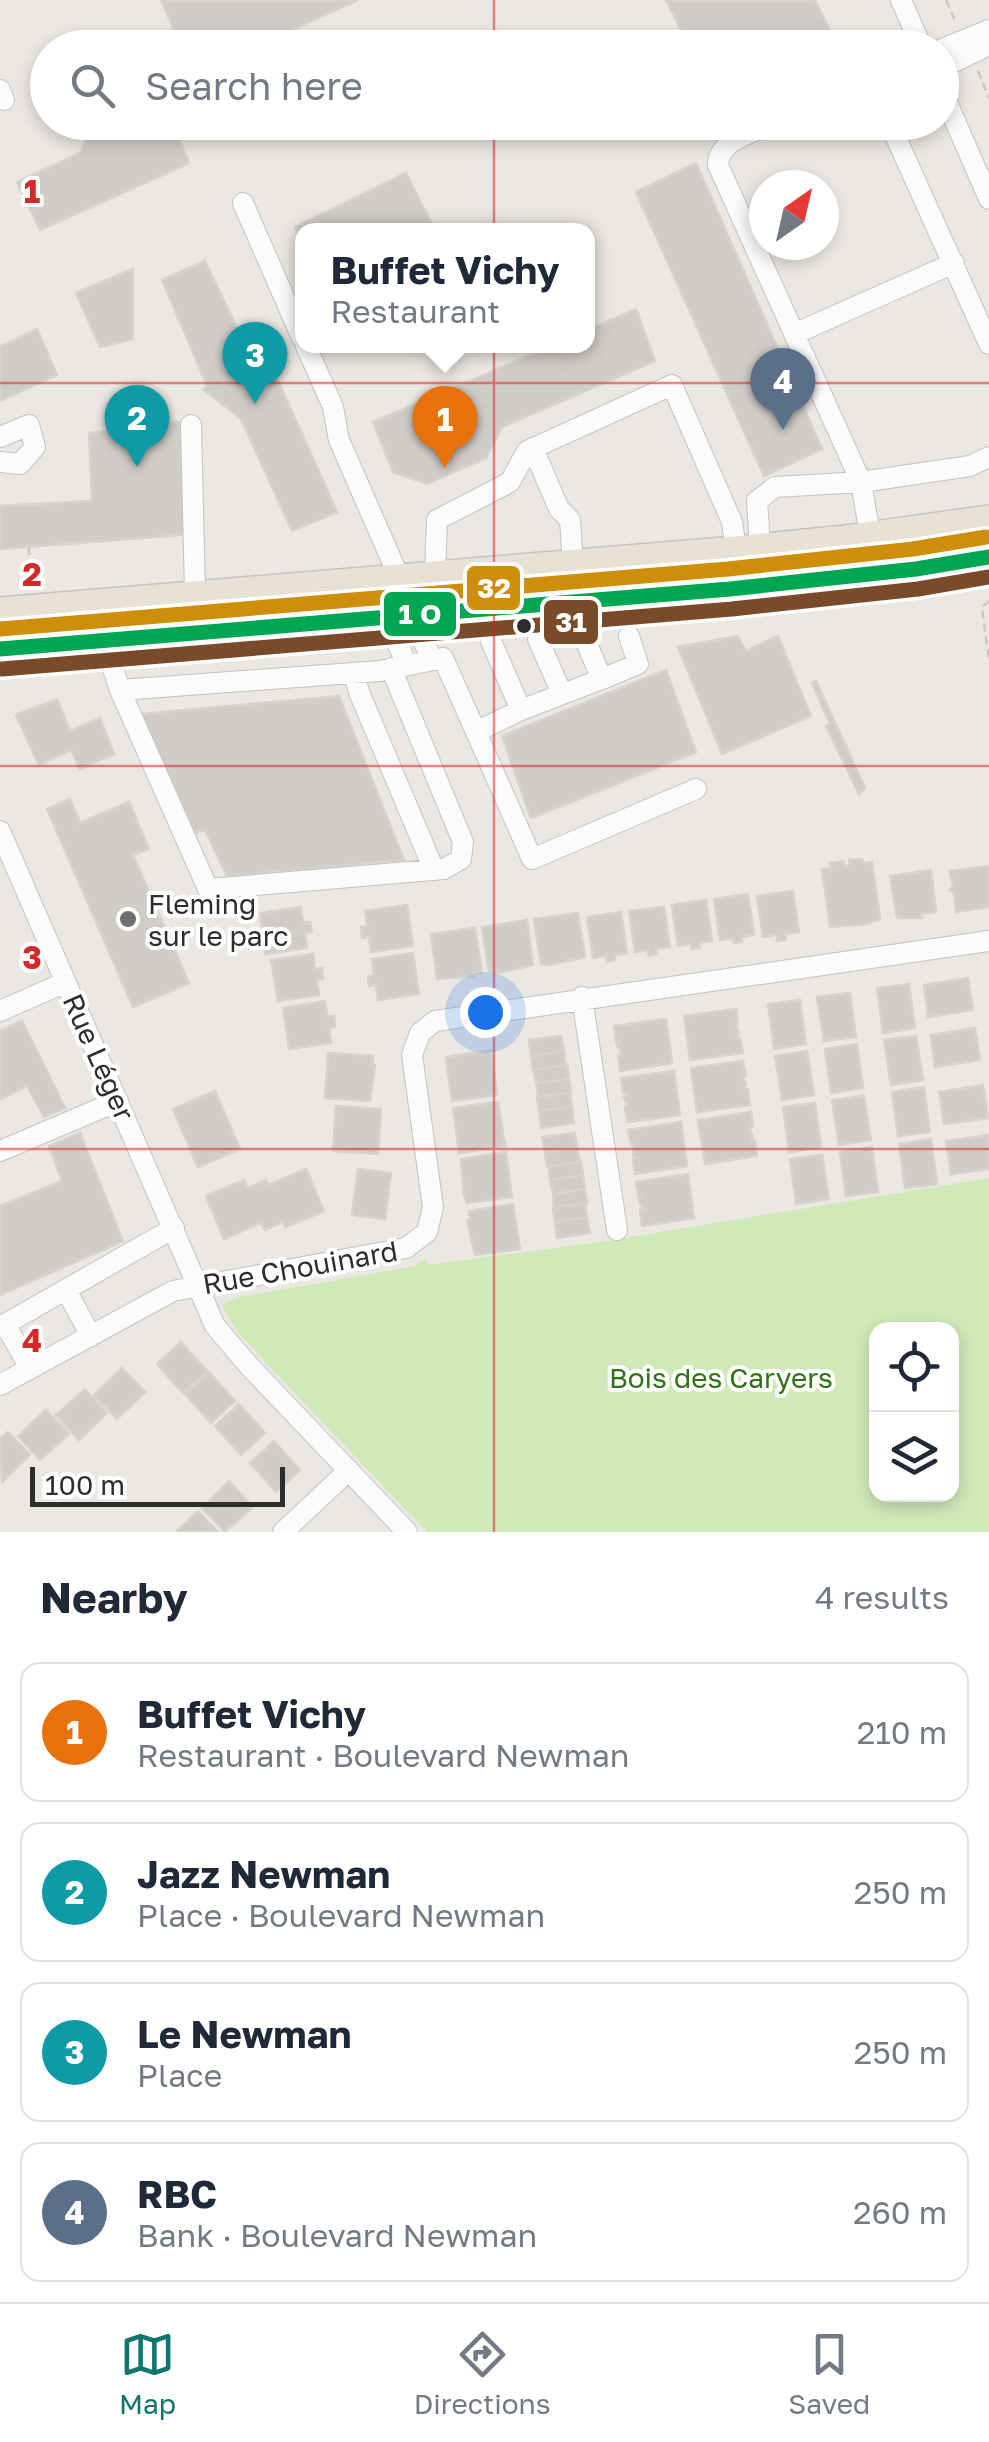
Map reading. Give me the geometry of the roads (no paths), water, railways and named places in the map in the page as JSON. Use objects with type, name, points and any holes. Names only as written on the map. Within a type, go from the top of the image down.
[{"type":"main road","points":[[0,610],[748,548],[989,518]]},
{"type":"main road","points":[[0,649],[818,580],[989,557]]},
{"type":"street","points":[[901,0],[914,30]]},
{"type":"street","points":[[959,42],[989,30]]},
{"type":"street","points":[[959,60],[989,45]]},
{"type":"street","points":[[959,130],[989,200]]},
{"type":"street","points":[[737,140],[726,145],[717,159],[861,482],[870,535]]},
{"type":"street","points":[[897,140],[989,344]]},
{"type":"street","points":[[243,203],[295,322]]},
{"type":"street","points":[[794,334],[954,264]]},
{"type":"street","points":[[309,353],[333,407],[339,440],[399,577],[406,614],[432,659]]},
{"type":"street","points":[[435,574],[438,520],[510,482],[527,451],[672,385],[732,522],[748,548]]},
{"type":"street","points":[[0,437],[29,424],[35,447],[20,464],[0,462]]},
{"type":"street","points":[[191,425],[194,593]]},
{"type":"street","points":[[533,448],[558,508],[570,520],[573,563]]},
{"type":"street","points":[[748,548],[756,506],[764,492],[775,487],[861,482],[970,466],[989,457]]},
{"type":"street","points":[[573,601],[602,679]]},
{"type":"street","points":[[104,640],[120,690],[208,889],[434,870],[458,863],[464,854],[464,842],[399,667],[396,640],[406,614]]},
{"type":"street","points":[[476,732],[638,664],[628,636]]},
{"type":"street","points":[[538,639],[562,694]]},
{"type":"street","points":[[491,640],[521,710]]},
{"type":"street","points":[[120,690],[354,672],[443,658],[532,859],[696,789]]},
{"type":"street","points":[[368,714],[399,667]]},
{"type":"street","points":[[354,672],[434,870]]},
{"type":"street","name":"Rue Léger","points":[[0,831],[4,853],[66,982],[211,1318],[222,1336],[407,1532]]},
{"type":"street","name":"Rue Chouinard","points":[[0,1385],[174,1291],[412,1246],[427,1232],[433,1207],[412,1062],[420,1033],[439,1019],[989,940]]},
{"type":"street","points":[[0,1012],[66,982]]},
{"type":"street","points":[[582,998],[617,1230]]},
{"type":"street","points":[[0,1151],[118,1101]]},
{"type":"street","points":[[30,1368],[3,1326],[174,1228]]},
{"type":"street","points":[[66,1290],[91,1336]]},
{"type":"street","points":[[283,1532],[349,1470]]},
{"type":"place","name":"Le Newman","points":[[255,404]]},
{"type":"place","name":"RBC","points":[[783,430]]},
{"type":"place","name":"Jazz Newman","points":[[137,467]]},
{"type":"place","name":"Buffet Vichy","points":[[445,468]]},
{"type":"place","name":"Fleming sur le parc","points":[[128,919]]},
{"type":"park label","name":"Bois des Caryers","points":[[721,1377]]}]
